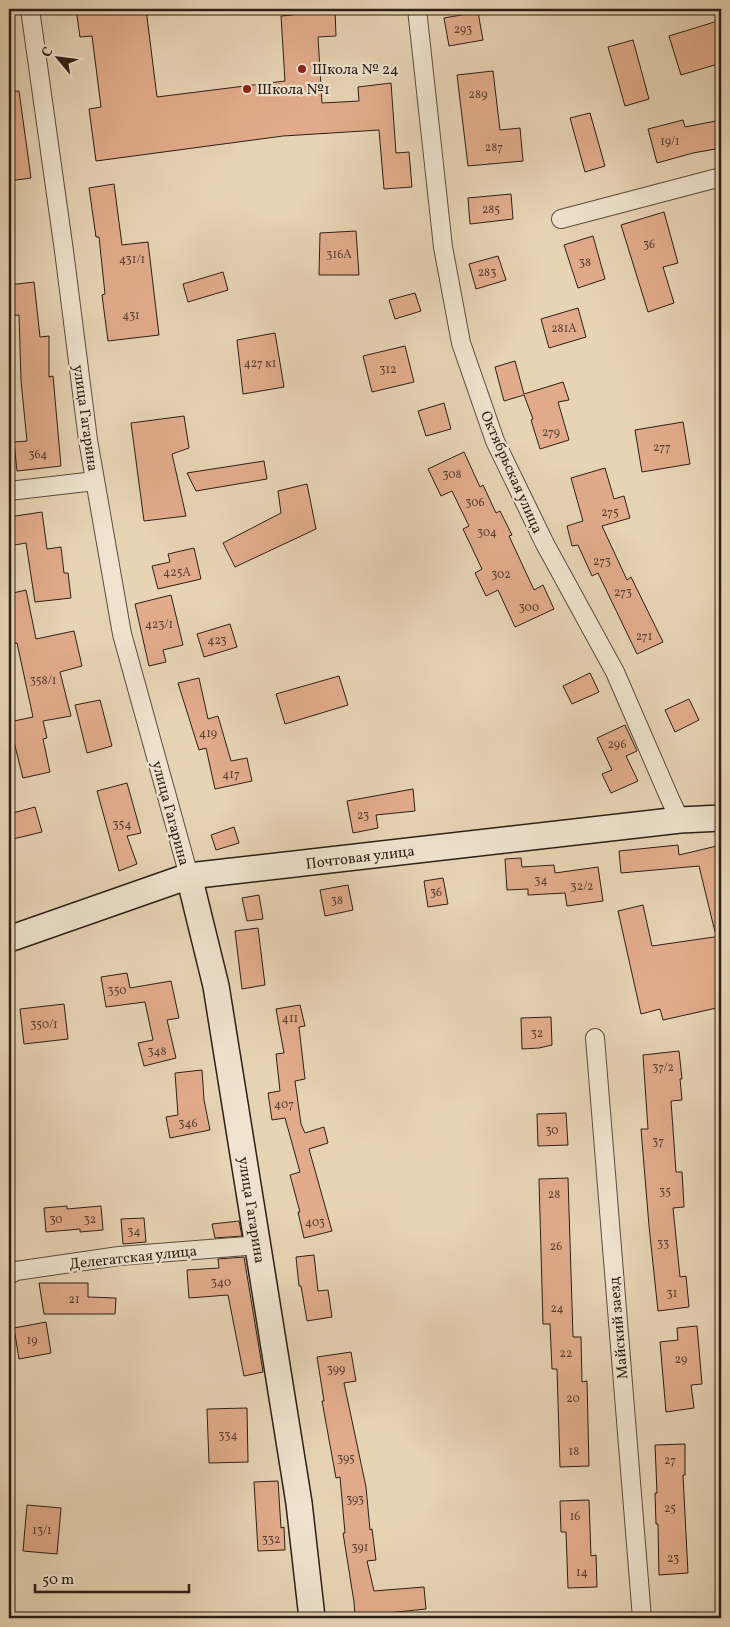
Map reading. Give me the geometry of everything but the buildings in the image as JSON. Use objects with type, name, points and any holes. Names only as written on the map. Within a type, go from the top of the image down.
[{"type":"main road","name":"Почтовая улица","points":[[9,939],[189,876],[680,820],[721,818]]},
{"type":"main road","name":"улица Гагарина","points":[[189,876],[216,986],[299,1503],[312,1618]]},
{"type":"street","name":"улица Гагарина","points":[[30,9],[88,440],[122,634],[189,876]]},
{"type":"street","name":"Октябрьская улица","points":[[417,9],[443,247],[461,343],[495,441],[545,544],[615,672],[680,820]]},
{"type":"street","points":[[561,219],[721,177]]},
{"type":"street","points":[[9,491],[95,481]]},
{"type":"street","name":"Майский заезд","points":[[595,1038],[642,1618]]},
{"type":"street","name":"Делегатская улица","points":[[9,1275],[16,1271],[119,1256],[258,1245]]},
{"type":"place","name":"Школа № 24","points":[[302,69]]},
{"type":"place","name":"Школа №1","points":[[247,89]]}]
